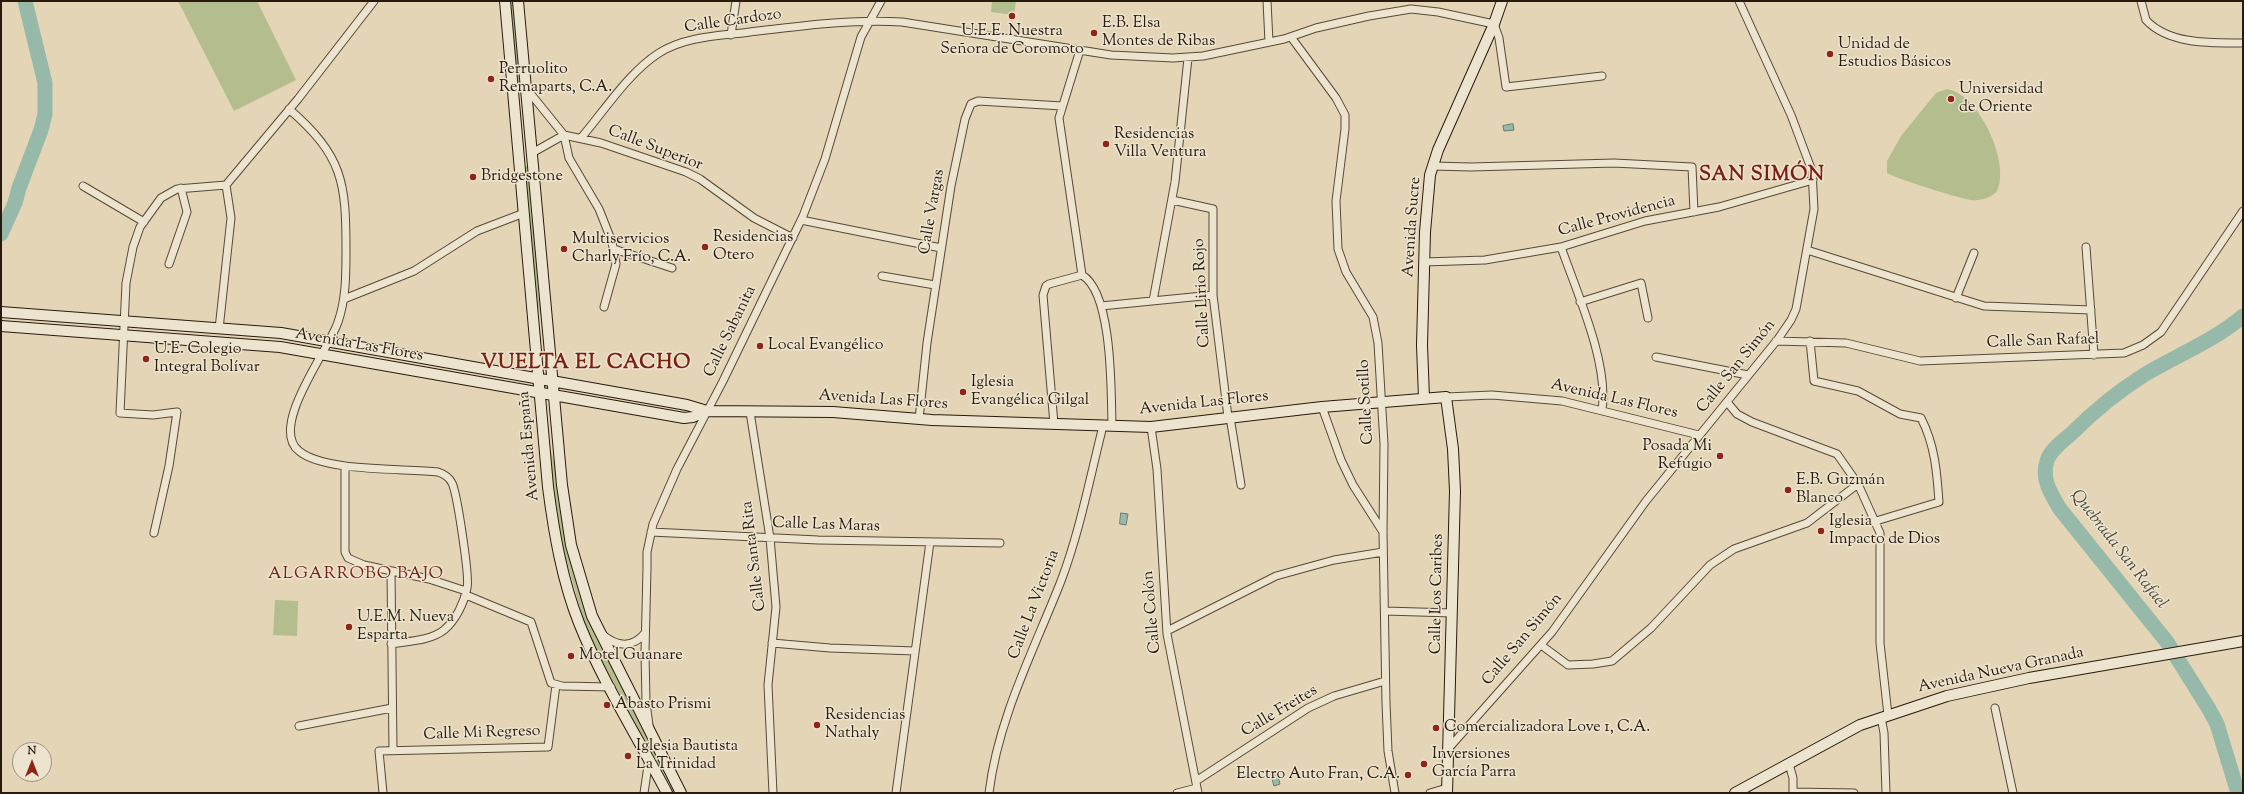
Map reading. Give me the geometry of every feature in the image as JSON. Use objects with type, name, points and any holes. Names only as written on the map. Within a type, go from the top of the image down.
[{"type":"street","points":[[154,533],[169,466],[177,412],[153,415],[120,413],[128,266],[138,233],[144,222],[162,198],[181,188],[226,185],[289,109],[374,1]]},
{"type":"street","name":"Avenida España","points":[[505,1],[548,487],[558,548],[579,621],[611,687],[667,793]]},
{"type":"street","name":"Avenida España","points":[[518,1],[562,485],[569,532],[580,579],[597,631],[681,793]]},
{"type":"street","points":[[731,35],[736,1]]},
{"type":"street","name":"Calle Sabanita","points":[[650,733],[646,703],[645,633],[647,563],[651,532],[660,506],[677,468],[707,411],[801,220],[825,159],[861,37],[881,1]]},
{"type":"street","points":[[1267,1],[1269,42]]},
{"type":"street","points":[[1410,1],[1411,9]]},
{"type":"street","name":"Avenida Sucre","points":[[1424,398],[1422,345],[1424,262],[1428,190],[1432,166],[1494,24],[1502,1]]},
{"type":"street","name":"Calle San Simón","points":[[1448,749],[1541,646],[1646,501],[1776,341],[1791,320],[1796,309],[1814,209],[1813,180],[1804,145],[1739,1]]},
{"type":"street","points":[[2141,1],[2146,20],[2168,34],[2186,40],[2243,43]]},
{"type":"street","name":"Calle Cardozo","points":[[581,138],[630,79],[659,54],[683,42],[731,35],[870,21],[902,22],[1127,56],[1188,58],[1291,37],[1347,21],[1411,9],[1438,12],[1494,24]]},
{"type":"street","points":[[1494,24],[1499,38],[1506,87],[1602,76]]},
{"type":"street","name":"Calle Sotillo","points":[[1291,37],[1336,98],[1345,116],[1345,129],[1336,202],[1336,236],[1341,260],[1346,272],[1373,317],[1378,343],[1382,401],[1385,681],[1388,750],[1395,793]]},
{"type":"street","points":[[1054,424],[1043,295],[1046,286],[1049,284],[1082,275],[1059,123],[1062,106],[1080,50]]},
{"type":"street","points":[[1153,301],[1172,200],[1188,58]]},
{"type":"street","points":[[526,87],[564,135],[569,158],[599,209],[614,249],[616,264],[604,307]]},
{"type":"street","name":"Calle Vargas","points":[[919,419],[935,285],[941,248],[961,138],[971,104],[975,101],[984,100],[1062,106]]},
{"type":"street","points":[[289,109],[319,137],[340,174],[345,202],[344,299],[338,323],[330,342],[300,395],[292,422],[292,439],[295,448],[307,456],[345,466],[438,472],[449,478],[454,491],[466,567],[466,593],[456,615],[443,630],[423,639],[391,644]]},
{"type":"street","points":[[519,158],[532,153],[564,135]]},
{"type":"street","name":"Calle Superior","points":[[564,135],[581,138],[686,172],[700,179],[754,218],[793,238]]},
{"type":"street","points":[[1432,166],[1478,167],[1614,163],[1692,167],[1694,212]]},
{"type":"street","name":"Calle Providencia","points":[[1424,262],[1485,260],[1562,247],[1645,221],[1719,208],[1813,180]]},
{"type":"street","points":[[219,329],[230,218],[226,185]]},
{"type":"street","points":[[83,186],[144,222]]},
{"type":"street","points":[[169,264],[187,212],[181,188]]},
{"type":"street","name":"Calle Lirio Rojo","points":[[1172,200],[1213,209],[1214,295],[1229,417],[1241,485]]},
{"type":"street","name":"Calle San Rafael","points":[[1776,341],[1810,341],[1846,344],[1920,361],[2124,353],[2143,345],[2158,335],[2172,319],[2243,211]]},
{"type":"street","points":[[344,299],[408,274],[436,259],[477,231],[524,213]]},
{"type":"street","points":[[801,220],[941,248]]},
{"type":"street","points":[[2086,246],[2094,355]]},
{"type":"street","points":[[1562,247],[1603,378],[1604,396],[1602,410]]},
{"type":"street","points":[[614,249],[672,268]]},
{"type":"street","points":[[1807,250],[1871,269],[1956,298],[1993,307],[2091,310]]},
{"type":"street","points":[[1956,298],[1974,253]]},
{"type":"street","name":"Calle La Victoria","points":[[989,793],[1000,742],[1020,680],[1069,557],[1108,426],[1108,344],[1101,306],[1090,280],[1082,275]]},
{"type":"street","points":[[882,276],[935,285]]},
{"type":"street","points":[[1580,302],[1642,282],[1648,318]]},
{"type":"street","points":[[1101,306],[1214,295]]},
{"type":"street","name":"Avenida Las Flores","points":[[1,312],[281,334],[539,378],[687,405],[707,411],[844,412],[919,419],[1151,427],[1229,417],[1382,401],[1446,397],[1515,396],[1562,401],[1700,435]]},
{"type":"street","name":"Avenida Las Flores","points":[[1,326],[264,345],[684,418],[693,417],[707,411]]},
{"type":"street","points":[[1810,341],[1814,381],[1858,391],[1900,414],[1921,418],[1926,427],[1936,462],[1939,502],[1876,521]]},
{"type":"street","points":[[1656,357],[1748,375]]},
{"type":"street","name":"Calle Los Caribes","points":[[1446,397],[1454,461],[1452,613],[1447,790]]},
{"type":"street","points":[[1727,402],[1737,414],[1752,422],[1837,454],[1858,484],[1876,521],[1880,541],[1881,655],[1886,793]]},
{"type":"street","points":[[1322,407],[1340,460],[1383,532]]},
{"type":"street","name":"Calle Santa Rita","points":[[750,412],[770,538],[776,607],[768,685],[773,793]]},
{"type":"street","name":"Calle Colón","points":[[1151,427],[1157,469],[1167,631],[1197,787]]},
{"type":"street","points":[[345,466],[346,556],[354,562],[429,579],[466,593],[530,622],[548,679],[556,685],[611,687]]},
{"type":"street","points":[[1541,646],[1568,664],[1593,664],[1612,660],[1651,628],[1700,575],[1725,554],[1734,549],[1807,523],[1858,484]]},
{"type":"street","name":"Calle Las Maras","points":[[651,532],[770,538],[1000,543]]},
{"type":"street","points":[[896,793],[930,542]]},
{"type":"street","points":[[1167,631],[1276,576],[1334,560],[1383,552]]},
{"type":"street","points":[[391,571],[393,750]]},
{"type":"street","points":[[1385,611],[1452,613]]},
{"type":"street","points":[[597,631],[613,643],[623,645],[634,643],[645,633]]},
{"type":"street","name":"Avenida Nueva Granada","points":[[1735,793],[1850,730],[1884,716],[1947,696],[1990,686],[2243,641]]},
{"type":"street","points":[[772,643],[830,648],[915,651]]},
{"type":"street","name":"Calle Freites","points":[[1176,793],[1197,787],[1308,708],[1334,696],[1385,681]]},
{"type":"street","name":"Calle Mi Regreso","points":[[383,793],[379,751],[548,747],[556,685]]},
{"type":"street","points":[[299,726],[392,708]]},
{"type":"street","points":[[1995,708],[2014,793]]},
{"type":"street","points":[[644,793],[649,758]]},
{"type":"street","points":[[1789,764],[1793,778],[1793,792],[1854,793]]},
{"type":"street","points":[[1430,793],[1447,790]]},
{"type":"shaded area","points":[[178,1],[257,1],[296,80],[234,111]]},
{"type":"shaded area","points":[[509,1],[514,1],[521,92],[516,74]]},
{"type":"shaded area","points":[[992,1],[1016,1],[1014,15],[991,12]]},
{"type":"shaded area","points":[[1947,89],[1959,94],[1970,103],[1981,116],[1989,131],[1996,148],[2000,164],[2000,179],[1997,191],[1992,196],[1974,200],[1965,199],[1892,176],[1887,173],[1887,161],[1901,136],[1936,93]]},
{"type":"shaded area","points":[[1513,124],[1514,130],[1504,131],[1503,126]]},
{"type":"shaded area","points":[[529,166],[546,366],[542,322],[537,303],[525,167]]},
{"type":"shaded area","points":[[546,408],[550,449],[556,467],[567,546],[587,618],[676,793],[672,793],[596,649],[583,619],[559,533],[553,486]]},
{"type":"shaded area","points":[[1121,513],[1128,514],[1126,525],[1120,524]]},
{"type":"shaded area","points":[[275,600],[298,601],[297,636],[273,635]]},
{"type":"shaded area","points":[[1277,773],[1280,784],[1274,786],[1271,775]]},
{"type":"waterway","points":[[1,234],[15,203],[19,188],[41,130],[45,114],[45,83],[25,1]]},
{"type":"waterway","name":"Quebrada San Rafael","points":[[2238,793],[2217,724],[2209,709],[2167,642],[2060,509],[2048,486],[2045,468],[2054,449],[2124,388],[2144,375],[2220,333],[2243,316]]},
{"type":"place","name":"U.E.E. Nuestra Señora de Coromoto","points":[[1012,16]]},
{"type":"place","name":"E.B. Elsa Montes de Ribas","points":[[1094,33]]},
{"type":"place","name":"Unidad de Estudios Básicos","points":[[1830,54]]},
{"type":"place","name":"Perruolito Remaparts, C.A.","points":[[491,79]]},
{"type":"place","name":"Universidad de Oriente","points":[[1951,99]]},
{"type":"place","name":"Residencias Villa Ventura","points":[[1106,144]]},
{"type":"place","name":"Bridgestone","points":[[473,177]]},
{"type":"place","name":"Residencias Otero","points":[[705,247]]},
{"type":"place","name":"Multiservicios Charly Frío, C.A.","points":[[564,249]]},
{"type":"place","name":"Local Evangélico","points":[[760,346]]},
{"type":"place","name":"U.E. Colegio Integral Bolívar","points":[[146,359]]},
{"type":"place","name":"Iglesia Evangélica Gilgal","points":[[963,392]]},
{"type":"place","name":"Posada Mi Refugio","points":[[1720,456]]},
{"type":"place","name":"E.B. Guzmán Blanco","points":[[1788,490]]},
{"type":"place","name":"Iglesia Impacto de Dios","points":[[1821,531]]},
{"type":"place","name":"U.E.M. Nueva Esparta","points":[[349,627]]},
{"type":"place","name":"Motel Guanare","points":[[571,656]]},
{"type":"place","name":"Abasto Prismi","points":[[607,705]]},
{"type":"place","name":"Residencias Nathaly","points":[[817,725]]},
{"type":"place","name":"Comercializadora Love 1, C.A.","points":[[1436,728]]},
{"type":"place","name":"Iglesia Bautista La Trinidad","points":[[628,756]]},
{"type":"place","name":"Inversiones García Parra","points":[[1424,764]]},
{"type":"place","name":"Electro Auto Fran, C.A.","points":[[1408,775]]},
{"type":"district","name":"SAN SIMÓN","points":[[1762,177]]},
{"type":"district","name":"VUELTA EL CACHO","points":[[586,365]]},
{"type":"district","name":"ALGARROBO BAJO","points":[[356,575]]}]
